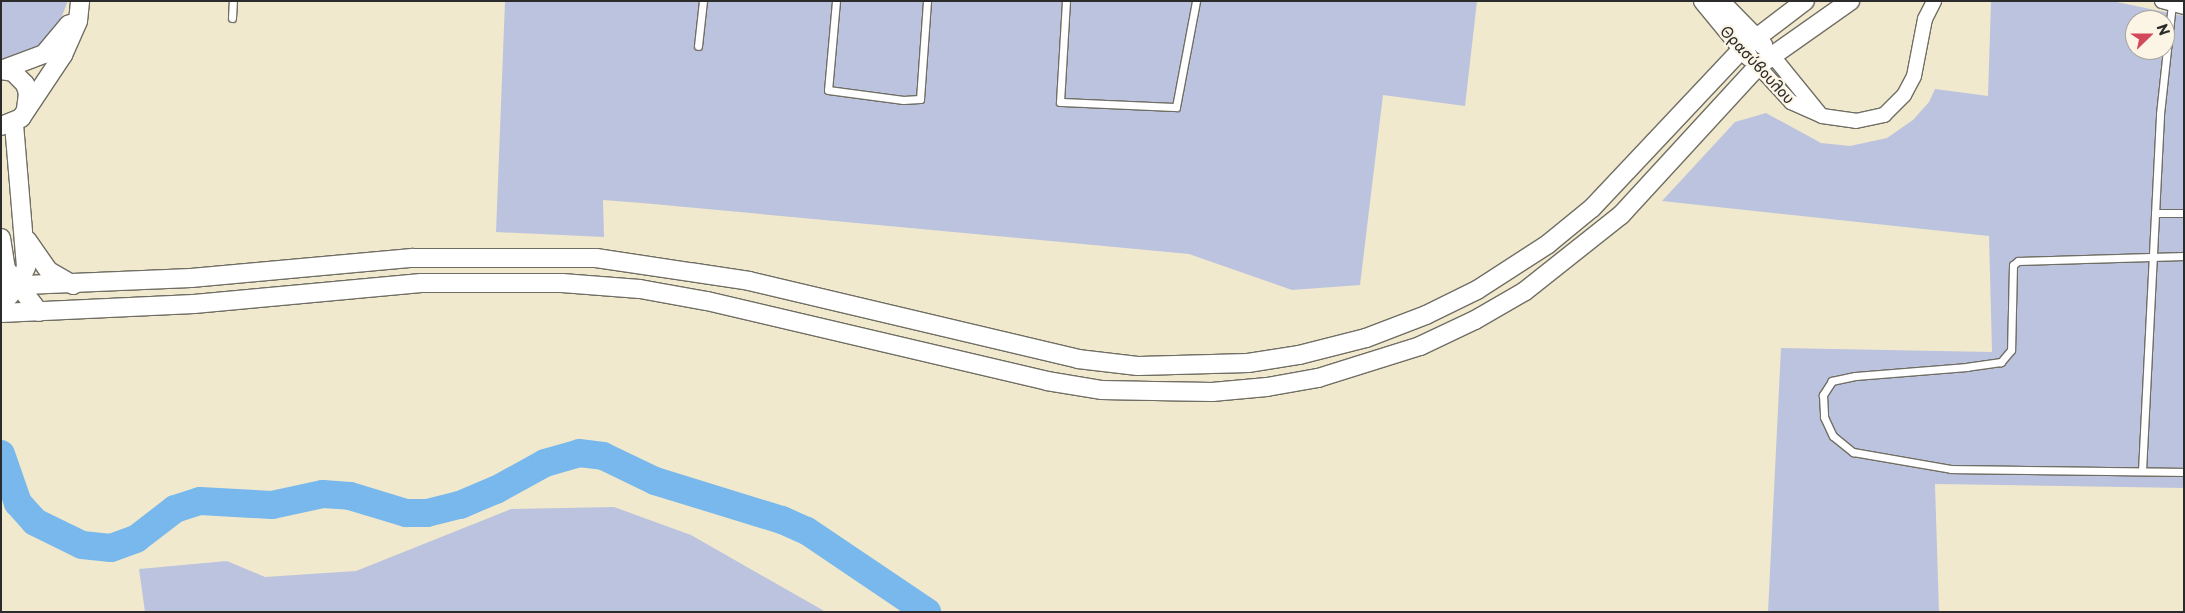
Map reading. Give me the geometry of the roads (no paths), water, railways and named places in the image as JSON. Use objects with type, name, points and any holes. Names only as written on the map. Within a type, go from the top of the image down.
[{"type":"street","points":[[3,70],[44,54],[64,31],[80,1]]},
{"type":"street","points":[[14,120],[72,38],[80,1]]},
{"type":"street","name":"Θρασύβουλου","points":[[1703,1],[1742,50],[1765,61]]},
{"type":"street","name":"Θρασύβουλου","points":[[1720,1],[1756,38],[1765,61],[1791,102],[1822,116],[1856,121],[1884,115],[1904,95],[1914,76],[1925,19],[1934,1]]},
{"type":"street","points":[[10,286],[74,285],[191,278],[412,258],[596,258],[749,282],[1078,359],[1147,366],[1248,363],[1299,355],[1366,338],[1426,315],[1485,285],[1548,244],[1592,208],[1742,50],[1805,1]]},
{"type":"street","points":[[1,312],[39,312],[194,304],[402,284],[479,281],[562,283],[640,289],[707,301],[1047,382],[1102,390],[1166,393],[1267,387],[1318,378],[1420,346],[1475,320],[1525,291],[1622,215],[1765,61],[1850,1]]},
{"type":"street","points":[[1,305],[10,286],[26,267],[14,120],[28,93],[25,84],[12,72],[3,70]]},
{"type":"street","points":[[24,234],[38,260],[74,285]]},
{"type":"street","points":[[1,238],[10,286],[39,312]]},
{"type":"lane","points":[[232,18],[233,1]]},
{"type":"lane","points":[[698,46],[703,1]]},
{"type":"lane","points":[[836,1],[828,90],[903,100],[920,99],[926,1]]},
{"type":"lane","points":[[1066,1],[1060,102],[1176,107],[1196,1]]},
{"type":"lane","points":[[2142,471],[2160,114],[2173,4]]},
{"type":"lane","points":[[2155,214],[2184,213]]},
{"type":"lane","points":[[2184,256],[2018,261],[2013,265],[2011,350],[2001,362],[1967,368],[1855,376],[1832,381],[1823,395],[1824,417],[1833,436],[1853,452],[1951,469],[2184,472]]},
{"type":"waterway","points":[[1,454],[18,503],[35,522],[82,545],[111,548],[136,539],[175,509],[200,501],[272,505],[323,494],[350,496],[406,513],[427,513],[460,505],[496,490],[545,463],[579,453],[603,456],[655,481],[782,520],[807,531],[927,612]]}]
